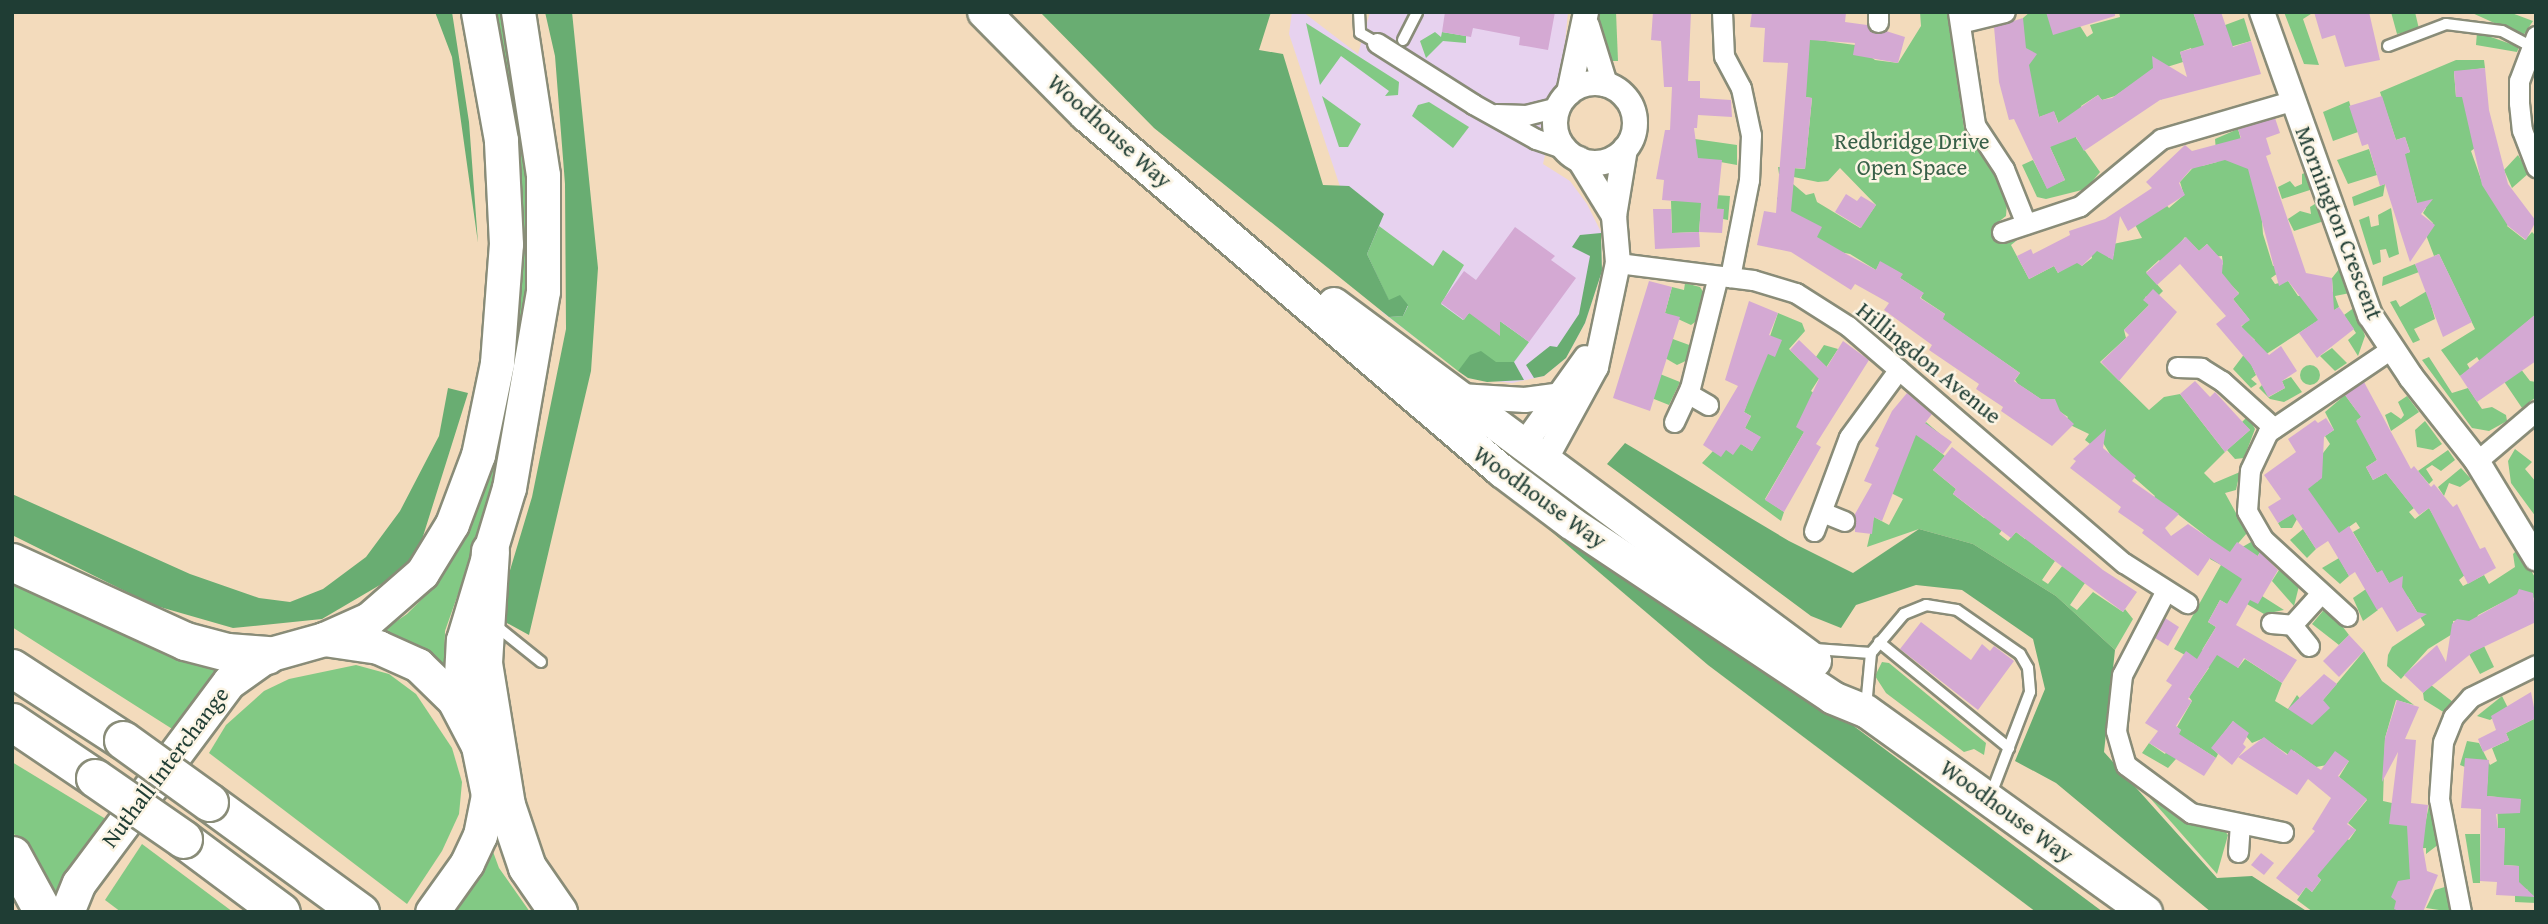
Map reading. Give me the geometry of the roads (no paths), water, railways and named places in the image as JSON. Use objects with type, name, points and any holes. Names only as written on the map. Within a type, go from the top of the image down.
[{"type":"highway","points":[[324,639],[369,619],[422,573],[452,524],[478,455],[497,363],[506,244],[501,140],[478,12]]},
{"type":"highway","points":[[467,718],[461,676],[525,418],[543,291],[546,232],[541,152],[518,12]]},
{"type":"highway","points":[[12,562],[185,641],[227,652],[267,655]]},
{"type":"highway","points":[[478,614],[483,663],[506,805],[527,867],[558,912]]},
{"type":"highway","name":"Nuthall Interchange","points":[[67,912],[79,883],[214,698],[241,672],[267,655],[324,639],[378,647],[418,665],[445,689],[467,718],[484,767],[488,795],[475,849],[432,912]]},
{"type":"highway","points":[[12,668],[123,740],[360,912]]},
{"type":"highway","points":[[12,722],[183,839],[281,912]]},
{"type":"highway","points":[[488,795],[496,834],[517,877],[544,912]]},
{"type":"highway","points":[[12,855],[43,912]]},
{"type":"main road","name":"Woodhouse Way","points":[[984,12],[1086,115],[1242,244],[1478,452],[1571,523],[1833,698],[1866,711],[2146,912]]},
{"type":"main road","name":"Woodhouse Way","points":[[1242,244],[1361,321],[1460,396],[1529,456],[1788,641],[1853,691],[1866,711]]},
{"type":"main road","points":[[1478,452],[1529,456],[1529,473],[1740,623],[1805,679]]},
{"type":"street","points":[[1674,422],[1689,394],[1749,180],[1751,135],[1741,88],[1724,56],[1722,12]]},
{"type":"street","points":[[2006,12],[1959,18],[1975,125],[2004,169],[2026,224]]},
{"type":"street","name":"Mornington Crescent","points":[[2262,12],[2349,263],[2370,315],[2391,349],[2476,461],[2536,558]]},
{"type":"street","points":[[1586,17],[1605,84]]},
{"type":"street","points":[[1586,17],[1555,125],[1614,216]]},
{"type":"street","points":[[2533,41],[2519,81],[2519,103],[2522,130],[2536,167]]},
{"type":"street","points":[[1391,46],[1536,139],[1572,154],[1607,161],[1625,149]]},
{"type":"street","points":[[1492,113],[1526,115],[1564,100],[1583,85],[1605,84],[1620,92],[1631,105],[1634,132],[1625,149],[1614,216],[1618,263],[1596,367],[1529,456]]},
{"type":"street","points":[[2002,232],[2088,201],[2161,139],[2294,100]]},
{"type":"street","name":"Hillingdon Avenue","points":[[1618,263],[1724,276],[1796,293],[1848,326],[2124,563],[2165,592],[2187,603]]},
{"type":"street","points":[[1529,456],[1559,395],[1605,324]]},
{"type":"street","points":[[2347,616],[2263,539],[2247,511],[2255,452],[2274,428],[2391,349]]},
{"type":"street","points":[[2176,367],[2196,359],[2274,428]]},
{"type":"street","points":[[1814,531],[1849,437],[1899,369]]},
{"type":"street","points":[[1689,394],[1708,405]]},
{"type":"street","points":[[1460,396],[1525,400],[1559,395]]},
{"type":"street","points":[[2476,461],[2536,411]]},
{"type":"street","points":[[1822,512],[1844,521]]},
{"type":"street","points":[[2165,592],[2122,674],[2116,731],[2120,751],[2138,777],[2178,807],[2240,826],[2283,832]]},
{"type":"street","points":[[2292,625],[2320,594]]},
{"type":"street","points":[[2271,623],[2292,625],[2309,646]]},
{"type":"street","points":[[2461,912],[2439,799],[2443,743],[2452,717],[2471,697],[2536,665]]},
{"type":"street","points":[[2238,852],[2240,826]]},
{"type":"lane","points":[[1359,12],[1360,33],[1391,46],[1417,12]]},
{"type":"lane","points":[[2388,46],[2446,24],[2502,31],[2533,41]]},
{"type":"lane","points":[[1866,711],[1871,653],[1904,614],[1926,605],[1957,610],[2020,653],[2028,668],[2030,692],[1990,798]]},
{"type":"lane","points":[[478,614],[541,662]]},
{"type":"lane","points":[[1788,641],[1823,652],[1871,653]]},
{"type":"lane","points":[[1879,642],[2009,748]]},
{"type":"park label","name":"Redbridge Drive Open Space","points":[[1912,154]]}]
